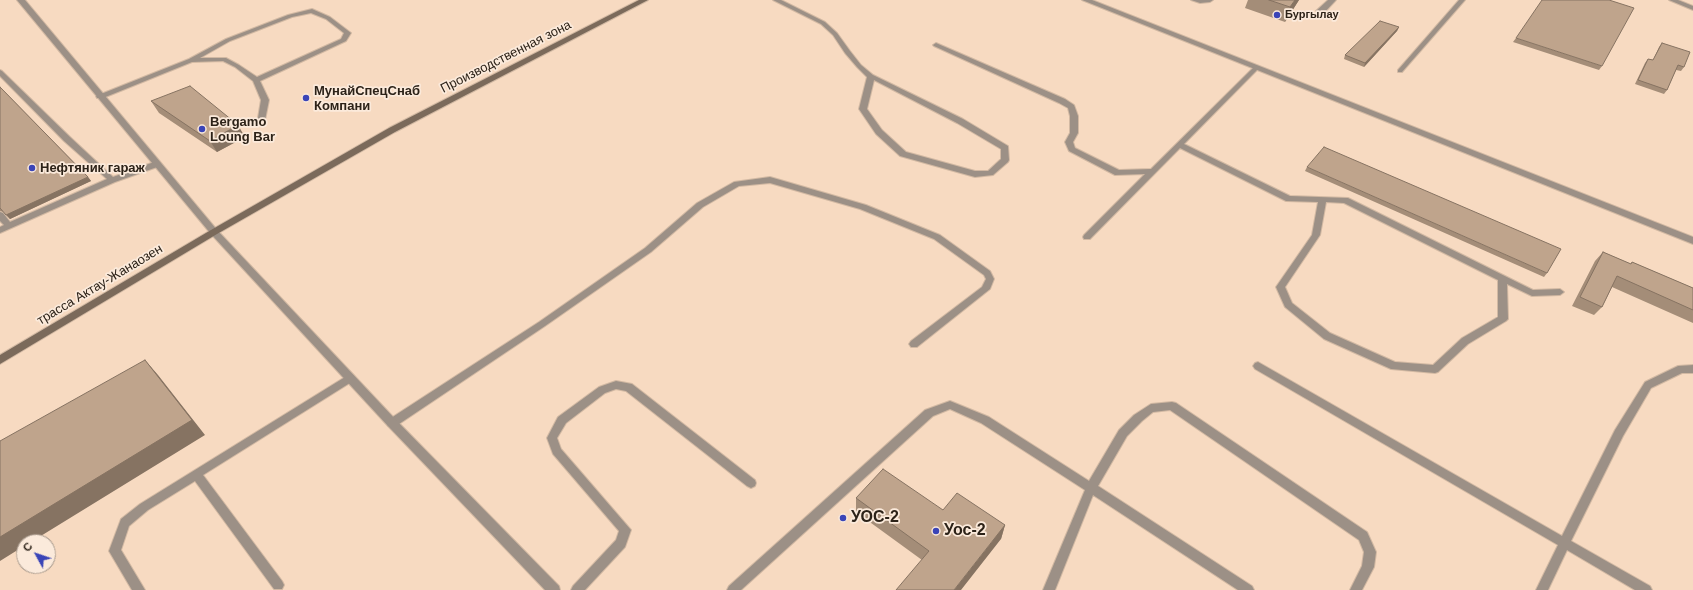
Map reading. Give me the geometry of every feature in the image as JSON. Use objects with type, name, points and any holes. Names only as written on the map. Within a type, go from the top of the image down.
[{"type":"main road","name":"Производственная зона","points":[[214,232],[392,130],[644,0]]},
{"type":"main road","name":"трасса Актау-Жанаозен","points":[[0,360],[214,232]]},
{"type":"street","points":[[21,0],[214,232],[392,423],[554,590]]},
{"type":"street","points":[[1086,0],[1693,241]]},
{"type":"street","points":[[1319,13],[1332,0]]},
{"type":"lane","points":[[776,0],[823,23],[835,34],[847,52],[871,76],[960,121],[1005,148],[1005,160],[990,173],[975,174],[903,154],[879,132],[864,109],[871,76]]},
{"type":"lane","points":[[1194,0],[1210,0]]},
{"type":"lane","points":[[1400,71],[1462,0]]},
{"type":"lane","points":[[1672,0],[1693,8]]},
{"type":"lane","points":[[100,96],[191,60],[228,40],[290,16],[312,10],[328,18],[348,33],[344,40],[256,80]]},
{"type":"lane","points":[[936,45],[1062,101],[1071,107],[1074,116],[1074,133],[1068,142],[1072,149],[1118,173],[1153,171]]},
{"type":"lane","points":[[191,60],[224,59],[256,80],[265,100],[262,118]]},
{"type":"lane","points":[[1087,237],[1256,68]]},
{"type":"lane","points":[[0,72],[67,139],[112,180]]},
{"type":"lane","points":[[1179,145],[1289,199],[1345,200],[1532,293],[1560,292]]},
{"type":"lane","points":[[0,230],[112,180],[157,164]]},
{"type":"lane","points":[[392,423],[542,324],[648,250],[700,205],[737,184],[770,180],[863,207],[938,237],[987,273],[990,279],[986,289],[914,344]]},
{"type":"lane","points":[[1323,199],[1316,235],[1280,287],[1288,306],[1327,336],[1394,366],[1435,369],[1465,341],[1503,319],[1502,278]]},
{"type":"lane","points":[[0,215],[9,226]]},
{"type":"lane","points":[[1258,366],[1646,590]]},
{"type":"lane","points":[[1542,590],[1619,434],[1648,385],[1681,369],[1693,369]]},
{"type":"lane","points":[[139,590],[115,551],[125,524],[144,507],[350,378]]},
{"type":"lane","points":[[577,590],[621,542],[625,530],[557,451],[552,438],[562,420],[602,390],[616,385],[629,386],[751,483]]},
{"type":"lane","points":[[733,590],[929,413],[950,405],[985,420],[1248,590]]},
{"type":"lane","points":[[1049,590],[1091,488],[1123,433],[1151,408],[1172,406],[1363,536],[1370,552],[1368,567],[1356,590]]},
{"type":"lane","points":[[196,474],[278,584]]},
{"type":"building","points":[[1269,0],[1295,0],[1290,7]]},
{"type":"building","points":[[1542,0],[1609,0],[1634,8],[1602,66],[1516,38]]},
{"type":"building","points":[[1380,21],[1399,27],[1365,63],[1345,55]]},
{"type":"building","points":[[1662,43],[1690,52],[1684,67],[1678,65],[1667,90],[1638,80],[1648,59],[1653,60]]},
{"type":"building","points":[[190,86],[238,125],[210,141],[151,101]]},
{"type":"building","points":[[0,87],[88,177],[6,215],[0,208]]},
{"type":"building","points":[[1324,147],[1561,249],[1547,273],[1307,167]]},
{"type":"building","points":[[1603,252],[1631,264],[1632,262],[1693,288],[1693,310],[1617,276],[1602,307],[1580,297]]},
{"type":"building","points":[[145,360],[192,420],[0,537],[0,441]]},
{"type":"building","name":"Уос-2","points":[[883,469],[943,510],[957,493],[1005,525],[954,590],[896,590],[929,551],[856,498]]},
{"type":"place","name":"Бургылау","points":[[1277,15]]},
{"type":"place","name":"МунайСпецСнаб Компани","points":[[306,98]]},
{"type":"place","name":"Bergamo Loung Bar","points":[[202,129]]},
{"type":"place","name":"Нефтяник гараж","points":[[32,168]]},
{"type":"place","name":"УОС-2","points":[[843,518]]},
{"type":"place","name":"Уос-2","points":[[936,531]]}]
